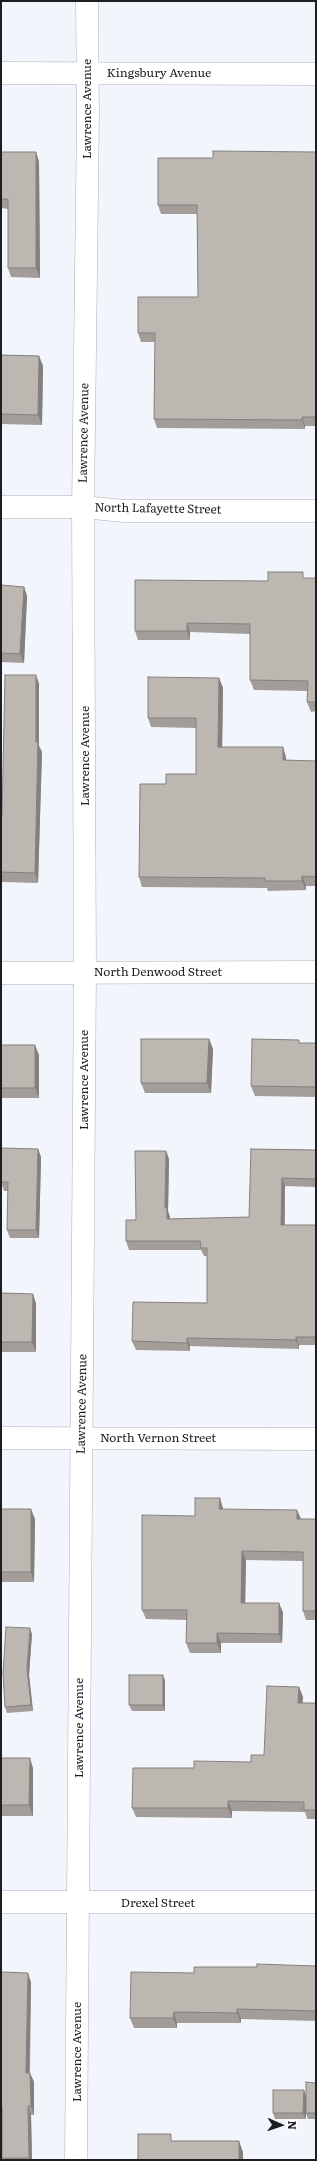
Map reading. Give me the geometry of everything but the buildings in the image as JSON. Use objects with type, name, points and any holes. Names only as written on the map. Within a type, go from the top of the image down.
[{"type":"street","name":"Lawrence Avenue","points":[[76,2160],[86,972],[84,507],[88,115],[86,73],[87,1]]},
{"type":"street","name":"Kingsbury Avenue","points":[[1,73],[316,74]]},
{"type":"street","name":"North Lafayette Street","points":[[1,507],[84,507],[124,511],[316,511]]},
{"type":"street","name":"North Denwood Street","points":[[1,973],[316,972]]},
{"type":"street","name":"North Vernon Street","points":[[1,1438],[316,1439]]},
{"type":"street","name":"Drexel Street","points":[[1,1902],[316,1902]]}]
